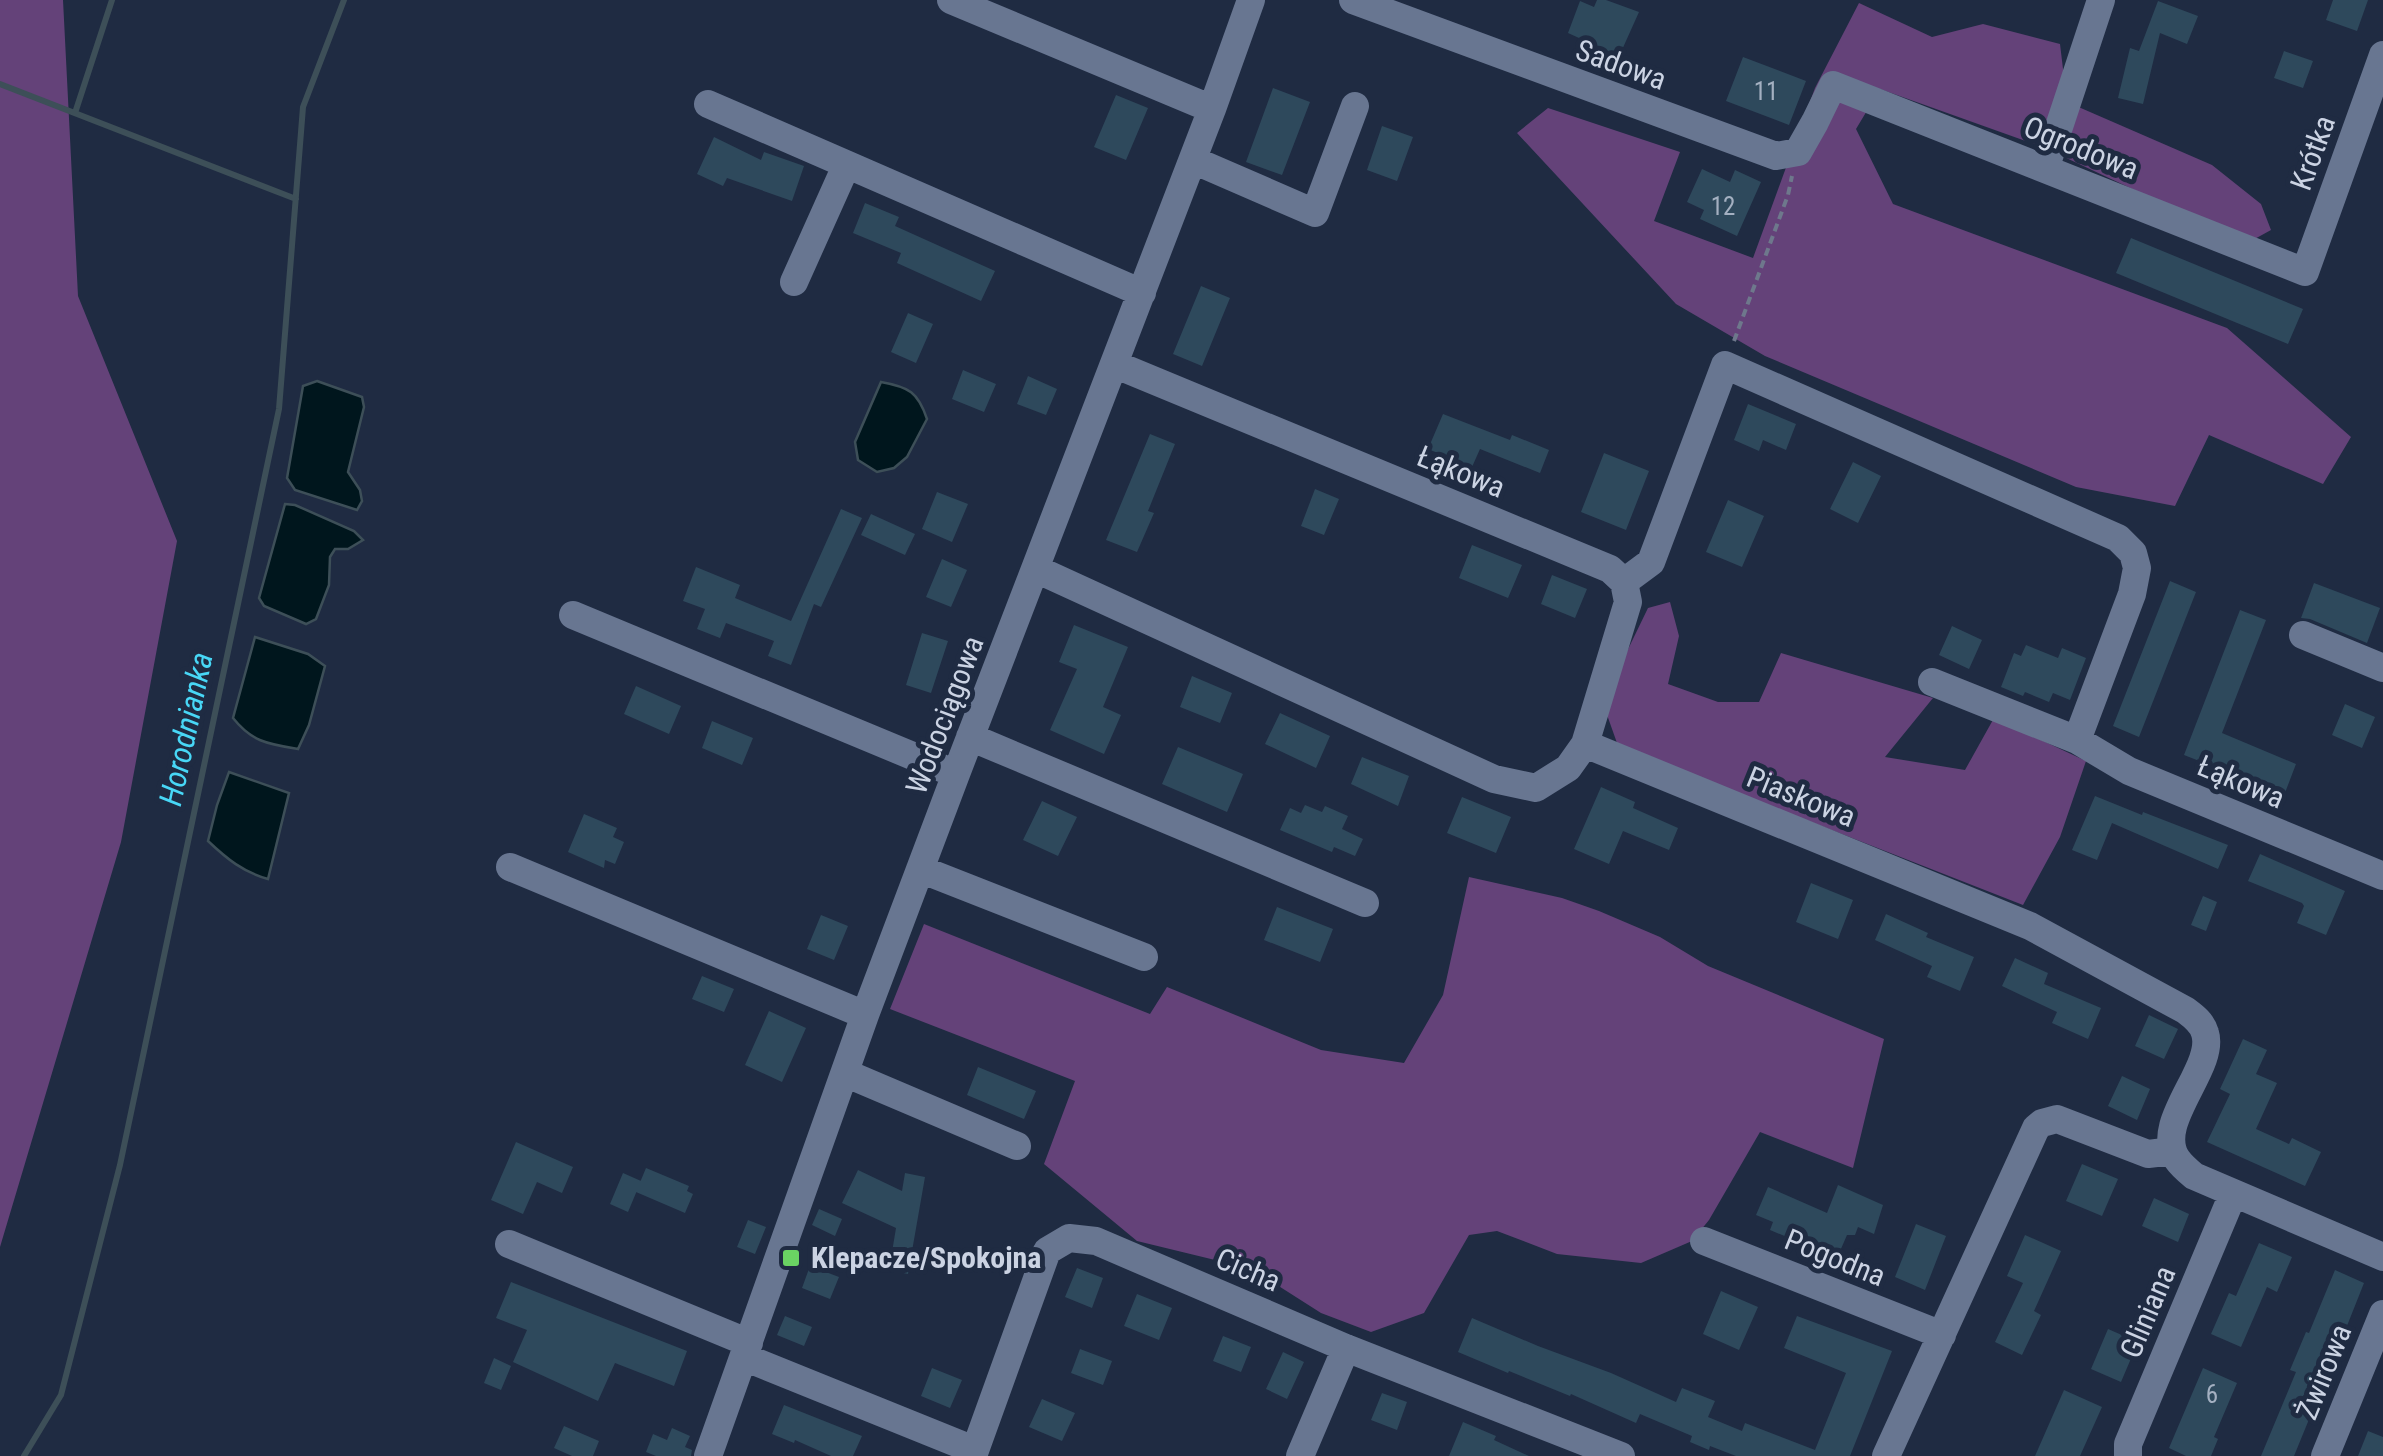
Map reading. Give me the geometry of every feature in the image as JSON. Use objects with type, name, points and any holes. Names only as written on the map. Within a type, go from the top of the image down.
[{"type":"street","points":[[951,0],[1212,109]]},
{"type":"street","name":"Wodociągowa","points":[[708,1456],[865,1015],[1251,0]]},
{"type":"street","name":"Sadowa","points":[[1353,0],[1776,156],[1798,152]]},
{"type":"street","points":[[2045,168],[2101,0]]},
{"type":"street","name":"Krótka","points":[[2305,272],[2383,55]]},
{"type":"street","name":"Ogrodowa","points":[[1798,152],[1833,84],[2305,272]]},
{"type":"street","points":[[708,104],[1142,293]]},
{"type":"street","points":[[1193,160],[1314,213],[1354,106]]},
{"type":"street","points":[[794,282],[846,166]]},
{"type":"street","name":"Łąkowa","points":[[1114,364],[1610,568],[1624,582]]},
{"type":"street","points":[[1036,569],[1494,779],[1536,788],[1568,768],[1585,744],[1628,602],[1624,582],[1651,562],[1725,365],[2118,538],[2133,553],[2137,568],[2132,594],[2077,740]]},
{"type":"street","points":[[573,615],[956,774]]},
{"type":"street","points":[[2303,635],[2383,668]]},
{"type":"street","name":"Łąkowa","points":[[1932,682],[2077,740],[2129,771],[2383,876]]},
{"type":"street","points":[[970,737],[1365,903]]},
{"type":"street","name":"Piaskowa","points":[[1585,744],[2030,926],[2185,1010],[2200,1022],[2207,1036],[2204,1055],[2175,1120],[2170,1142],[2173,1150]]},
{"type":"street","points":[[510,866],[865,1015]]},
{"type":"street","points":[[920,870],[1144,957]]},
{"type":"street","points":[[845,1073],[1017,1146]]},
{"type":"street","points":[[1886,1456],[2032,1135],[2042,1123],[2065,1120],[2148,1154],[2173,1150],[2176,1159],[2194,1176],[2383,1257]]},
{"type":"street","name":"Gliniana","points":[[2128,1456],[2128,1444],[2233,1194]]},
{"type":"street","name":"Cicha","points":[[974,1453],[1047,1251],[1069,1238],[1096,1241],[1346,1348],[1621,1456]]},
{"type":"street","name":"Pogodna","points":[[1704,1241],[1942,1335]]},
{"type":"street","points":[[509,1244],[974,1453]]},
{"type":"street","name":"Żwirowa","points":[[2324,1456],[2383,1314]]},
{"type":"street","points":[[1300,1456],[1346,1348]]},
{"type":"path","points":[[1725,365],[1788,195],[1798,152]]},
{"type":"shaded area","points":[[0,0],[63,0],[78,296],[177,541],[121,842],[0,1247]]},
{"type":"shaded area","points":[[1859,3],[1932,37],[1983,24],[2060,44],[2067,102],[2212,165],[2261,204],[2271,230],[2251,241],[2045,148],[1880,89],[1856,129],[1893,204],[2227,328],[2351,437],[2323,484],[2209,435],[2175,506],[2076,487],[1765,356],[1676,304],[1517,133],[1548,108],[1680,152],[1654,221],[1753,258],[1815,88]]},
{"type":"shaded area","points":[[1670,602],[1679,636],[1668,684],[1718,702],[1759,702],[1781,653],[1933,698],[1885,757],[1965,770],[1994,718],[2086,761],[2060,837],[2023,905],[1617,743],[1606,712],[1617,672],[1648,608]]},
{"type":"shaded area","points":[[1469,877],[1562,898],[1599,911],[1660,937],[1708,966],[1884,1039],[1853,1168],[1760,1132],[1709,1220],[1692,1241],[1641,1263],[1557,1254],[1497,1231],[1469,1235],[1424,1313],[1371,1332],[1321,1313],[1252,1269],[1137,1241],[1044,1164],[1075,1081],[890,1009],[924,924],[1150,1014],[1167,987],[1321,1050],[1404,1063],[1443,995]]},
{"type":"water","points":[[317,381],[362,397],[364,407],[348,472],[360,490],[362,501],[357,510],[295,490],[287,478],[303,386]]},
{"type":"water","points":[[881,382],[911,392],[927,419],[907,457],[894,468],[877,472],[858,460],[855,442]]},
{"type":"water","points":[[285,504],[354,531],[363,540],[348,549],[335,549],[330,557],[329,585],[316,619],[306,624],[264,606],[259,598]]},
{"type":"water","points":[[255,637],[308,654],[325,666],[309,725],[298,749],[261,741],[233,718]]},
{"type":"water","points":[[229,772],[289,793],[268,879],[236,864],[208,841]]},
{"type":"building","points":[[1597,0],[1639,12],[1617,61],[1597,52],[1599,47],[1568,33],[1580,1],[1594,7]]},
{"type":"building","points":[[2333,0],[2368,0],[2357,31],[2326,20]]},
{"type":"building","points":[[2158,1],[2198,16],[2187,44],[2160,33],[2143,104],[2118,98],[2130,48],[2139,51]]},
{"type":"building","points":[[2284,51],[2313,61],[2303,88],[2274,78]]},
{"type":"building","points":[[1743,57],[1806,81],[1789,125],[1726,101]]},
{"type":"building","points":[[1273,88],[1310,102],[1282,175],[1246,162]]},
{"type":"building","points":[[1116,95],[1148,108],[1126,160],[1094,147]]},
{"type":"building","points":[[1382,126],[1413,137],[1397,181],[1367,170]]},
{"type":"building","points":[[714,137],[761,160],[764,152],[804,166],[792,201],[727,178],[723,186],[697,174]]},
{"type":"building","points":[[1702,169],[1730,182],[1735,170],[1761,182],[1737,236],[1700,219],[1704,210],[1687,202]]},
{"type":"building","points":[[865,203],[899,217],[895,226],[995,271],[981,301],[897,263],[901,253],[853,233]]},
{"type":"building","points":[[2131,238],[2303,309],[2288,344],[2116,273]]},
{"type":"building","points":[[1201,286],[1230,298],[1202,366],[1173,354]]},
{"type":"building","points":[[908,313],[933,324],[916,363],[891,352]]},
{"type":"building","points":[[963,370],[996,384],[984,412],[952,399]]},
{"type":"building","points":[[1028,376],[1057,389],[1046,415],[1017,404]]},
{"type":"building","points":[[1748,404],[1796,424],[1786,450],[1763,440],[1759,451],[1734,440]]},
{"type":"building","points":[[1443,414],[1510,440],[1512,435],[1549,450],[1540,473],[1480,449],[1472,467],[1428,449]]},
{"type":"building","points":[[1150,434],[1175,444],[1148,511],[1154,513],[1137,552],[1106,540]]},
{"type":"building","points":[[1604,453],[1649,471],[1626,530],[1581,512]]},
{"type":"building","points":[[1853,462],[1881,476],[1858,523],[1830,509]]},
{"type":"building","points":[[1315,489],[1339,499],[1324,535],[1301,526]]},
{"type":"building","points":[[937,492],[968,504],[952,542],[922,529]]},
{"type":"building","points":[[1728,500],[1764,516],[1742,567],[1706,552]]},
{"type":"building","points":[[841,509],[862,518],[821,607],[814,604],[791,665],[768,656],[774,641],[726,623],[720,638],[697,629],[705,609],[683,601],[696,567],[740,585],[735,598],[791,621]]},
{"type":"building","points":[[871,514],[915,534],[905,555],[861,535]]},
{"type":"building","points":[[1472,545],[1522,565],[1508,598],[1459,578]]},
{"type":"building","points":[[942,559],[967,570],[951,607],[926,597]]},
{"type":"building","points":[[1552,575],[1587,589],[1575,618],[1541,604]]},
{"type":"building","points":[[2170,581],[2196,592],[2139,737],[2113,726]]},
{"type":"building","points":[[2314,583],[2380,608],[2367,643],[2301,618]]},
{"type":"building","points":[[2240,610],[2266,620],[2222,733],[2296,764],[2283,798],[2184,755]]},
{"type":"building","points":[[1074,625],[1128,647],[1103,707],[1121,715],[1104,754],[1050,730],[1077,669],[1059,662]]},
{"type":"building","points":[[1952,626],[1982,640],[1969,669],[1939,655]]},
{"type":"building","points":[[922,633],[948,641],[931,693],[906,685]]},
{"type":"building","points":[[2026,645],[2058,658],[2062,648],[2086,658],[2070,700],[2053,693],[2049,702],[2001,687],[2014,653],[2021,656]]},
{"type":"building","points":[[1192,676],[1232,693],[1220,723],[1180,707]]},
{"type":"building","points":[[636,686],[681,706],[669,734],[624,714]]},
{"type":"building","points":[[2345,704],[2375,717],[2362,748],[2332,735]]},
{"type":"building","points":[[1280,713],[1330,736],[1316,768],[1265,744]]},
{"type":"building","points":[[712,721],[753,738],[742,765],[702,748]]},
{"type":"building","points":[[1178,747],[1243,774],[1227,812],[1162,784]]},
{"type":"building","points":[[1362,757],[1409,776],[1398,806],[1351,784]]},
{"type":"building","points":[[1601,787],[1635,802],[1633,808],[1678,828],[1669,850],[1623,831],[1609,864],[1574,849]]},
{"type":"building","points":[[2095,796],[2228,845],[2218,869],[2112,823],[2097,860],[2072,850]]},
{"type":"building","points":[[1462,797],[1511,817],[1496,853],[1447,833]]},
{"type":"building","points":[[1042,801],[1077,817],[1058,856],[1023,840]]},
{"type":"building","points":[[1305,805],[1322,812],[1325,806],[1348,816],[1342,829],[1363,839],[1355,856],[1334,847],[1332,852],[1280,830],[1290,808],[1301,813]]},
{"type":"building","points":[[584,814],[617,828],[613,837],[624,842],[615,864],[605,860],[604,868],[568,852]]},
{"type":"building","points":[[2260,854],[2345,891],[2326,935],[2297,923],[2302,903],[2248,881]]},
{"type":"building","points":[[1811,883],[1853,900],[1838,939],[1796,922]]},
{"type":"building","points":[[2203,896],[2217,902],[2206,931],[2191,925]]},
{"type":"building","points":[[1277,907],[1333,929],[1320,962],[1264,940]]},
{"type":"building","points":[[1886,914],[1928,933],[1926,937],[1974,957],[1960,991],[1927,977],[1932,966],[1875,940]]},
{"type":"building","points":[[821,915],[848,926],[834,960],[807,949]]},
{"type":"building","points":[[2015,958],[2048,973],[2044,984],[2101,1008],[2088,1039],[2052,1023],[2057,1012],[2002,986]]},
{"type":"building","points":[[702,976],[734,989],[724,1012],[692,999]]},
{"type":"building","points":[[769,1011],[806,1028],[782,1082],[745,1065]]},
{"type":"building","points":[[2149,1015],[2178,1029],[2164,1059],[2135,1046]]},
{"type":"building","points":[[2243,1039],[2267,1050],[2256,1074],[2277,1083],[2256,1129],[2289,1144],[2292,1138],[2321,1152],[2305,1186],[2207,1142],[2230,1094],[2220,1089]]},
{"type":"building","points":[[978,1067],[1036,1091],[1024,1119],[967,1095]]},
{"type":"building","points":[[2122,1076],[2150,1089],[2137,1120],[2108,1106]]},
{"type":"building","points":[[516,1142],[573,1167],[562,1193],[537,1182],[523,1214],[491,1200]]},
{"type":"building","points":[[2082,1164],[2118,1179],[2102,1216],[2066,1201]]},
{"type":"building","points":[[646,1168],[689,1186],[687,1191],[693,1194],[685,1213],[636,1192]]},
{"type":"building","points":[[858,1170],[902,1191],[905,1173],[925,1177],[908,1274],[889,1270],[896,1228],[842,1203]]},
{"type":"building","points":[[623,1173],[641,1181],[628,1212],[610,1204]]},
{"type":"building","points":[[1838,1185],[1883,1205],[1874,1234],[1858,1227],[1855,1235],[1847,1235],[1837,1258],[1770,1230],[1773,1222],[1756,1215],[1768,1187],[1827,1213]]},
{"type":"building","points":[[2154,1198],[2189,1214],[2178,1242],[2142,1226]]},
{"type":"building","points":[[819,1209],[842,1219],[835,1236],[812,1225]]},
{"type":"building","points":[[748,1220],[766,1227],[755,1254],[737,1247]]},
{"type":"building","points":[[1916,1224],[1946,1236],[1925,1290],[1895,1277]]},
{"type":"building","points":[[2025,1235],[2061,1251],[2034,1311],[2041,1315],[2022,1355],[1995,1342],[2023,1283],[2007,1276]]},
{"type":"building","points":[[2259,1243],[2292,1257],[2277,1292],[2267,1287],[2241,1347],[2211,1334],[2229,1293],[2236,1296]]},
{"type":"building","points":[[810,1266],[839,1277],[830,1299],[802,1288]]},
{"type":"building","points":[[1077,1268],[1103,1278],[1092,1308],[1065,1297]]},
{"type":"building","points":[[2335,1270],[2364,1283],[2339,1346],[2294,1456],[2261,1456],[2296,1372],[2290,1370]]},
{"type":"building","points":[[511,1282],[687,1351],[674,1386],[615,1363],[598,1401],[513,1362],[527,1330],[496,1318]]},
{"type":"building","points":[[1721,1291],[1758,1307],[1739,1350],[1703,1334]]},
{"type":"building","points":[[1137,1294],[1172,1308],[1159,1340],[1124,1326]]},
{"type":"building","points":[[785,1316],[812,1327],[804,1346],[777,1335]]},
{"type":"building","points":[[1797,1316],[1892,1351],[1850,1456],[1736,1456],[1710,1446],[1709,1450],[1690,1442],[1692,1436],[1640,1414],[1636,1423],[1458,1352],[1472,1318],[1676,1402],[1682,1388],[1715,1401],[1708,1417],[1742,1431],[1745,1423],[1815,1450],[1846,1373],[1784,1348]]},
{"type":"building","points":[[2108,1329],[2138,1342],[2121,1382],[2091,1369]]},
{"type":"building","points":[[1223,1336],[1251,1347],[1241,1372],[1213,1361]]},
{"type":"building","points":[[1080,1349],[1112,1361],[1103,1385],[1071,1373]]},
{"type":"building","points":[[1283,1352],[1304,1362],[1287,1399],[1266,1389]]},
{"type":"building","points":[[494,1358],[511,1366],[501,1390],[484,1383]]},
{"type":"building","points":[[932,1368],[962,1380],[950,1408],[921,1396]]},
{"type":"building","points":[[2203,1368],[2237,1383],[2214,1437],[2218,1439],[2211,1456],[2186,1456],[2169,1448]]},
{"type":"building","points":[[2064,1390],[2102,1407],[2080,1456],[2035,1456]]},
{"type":"building","points":[[1382,1393],[1407,1402],[1397,1430],[1371,1420]]},
{"type":"building","points":[[1042,1399],[1075,1413],[1062,1441],[1029,1427]]},
{"type":"building","points":[[784,1405],[862,1436],[853,1456],[831,1456],[772,1434]]},
{"type":"building","points":[[1463,1422],[1496,1436],[1494,1440],[1529,1456],[1449,1456]]},
{"type":"building","points":[[564,1426],[599,1441],[593,1456],[572,1456],[554,1448]]},
{"type":"building","points":[[672,1428],[690,1436],[685,1447],[692,1450],[691,1456],[656,1456],[646,1452],[653,1434],[667,1440]]},
{"type":"building","points":[[2368,1431],[2383,1437],[2383,1456],[2358,1456]]},
{"type":"waterway","points":[[75,113],[112,0]]},
{"type":"waterway","name":"Horodnianka","points":[[24,1456],[61,1395],[120,1165],[279,409],[303,107],[344,0]]},
{"type":"waterway","points":[[0,84],[296,199]]},
{"type":"place","name":"Klepacze/Spokojna","points":[[791,1258]]}]
